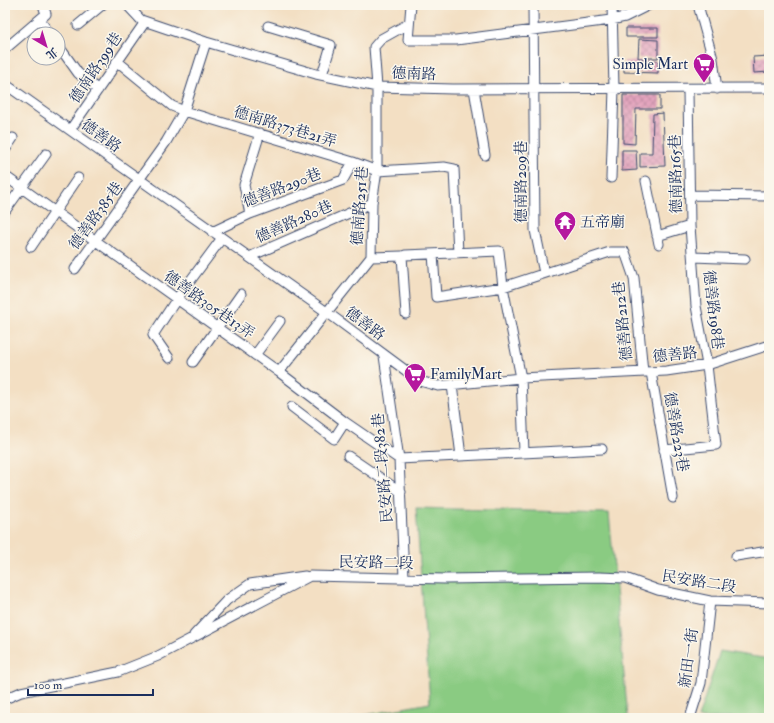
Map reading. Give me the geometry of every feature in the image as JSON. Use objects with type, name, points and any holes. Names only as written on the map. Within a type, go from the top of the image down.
[{"type":"street","points":[[5,49],[46,14],[43,5]]},
{"type":"street","points":[[78,25],[102,5]]},
{"type":"street","name":"德南路","points":[[127,5],[141,20],[145,22],[206,42],[322,75],[377,87],[534,90],[688,90],[769,88]]},
{"type":"street","points":[[411,5],[408,24],[408,40],[456,40],[611,20],[624,17],[649,5]]},
{"type":"street","name":"德南路209巷","points":[[533,5],[535,230],[544,273]]},
{"type":"street","points":[[610,178],[614,89],[611,20],[612,5]]},
{"type":"street","points":[[698,5],[713,59],[717,89]]},
{"type":"street","points":[[40,20],[44,26]]},
{"type":"street","name":"德南路399巷","points":[[70,130],[145,22]]},
{"type":"street","name":"德南路251巷","points":[[279,372],[328,313],[371,257],[372,203],[377,171],[377,87],[374,47],[381,39],[408,24]]},
{"type":"street","points":[[268,26],[331,45],[322,75]]},
{"type":"street","name":"德善路385巷","points":[[76,269],[166,142],[184,111],[206,42]]},
{"type":"street","points":[[66,56],[78,73],[98,90]]},
{"type":"street","name":"德南路373巷21弄","points":[[117,61],[172,106],[184,111],[353,162],[377,171]]},
{"type":"street","name":"德善路","points":[[5,84],[328,313],[384,356],[420,381],[438,386],[521,378],[647,372],[707,366],[769,345]]},
{"type":"street","points":[[474,89],[485,155]]},
{"type":"street","name":"德南路165巷","points":[[688,90],[691,195],[690,226],[693,257]]},
{"type":"street","points":[[250,214],[244,185],[260,133]]},
{"type":"street","points":[[5,150],[13,138]]},
{"type":"street","points":[[5,211],[46,154]]},
{"type":"street","name":"德善路290巷","points":[[212,232],[250,214],[343,180],[353,162]]},
{"type":"street","points":[[377,171],[444,167],[454,169],[458,253]]},
{"type":"street","name":"德善路305巷13弄","points":[[5,176],[176,300],[279,372],[345,422],[399,459]]},
{"type":"street","points":[[31,248],[78,178]]},
{"type":"street","points":[[646,181],[658,240],[690,226]]},
{"type":"street","points":[[691,195],[769,196]]},
{"type":"street","name":"德善路280巷","points":[[249,257],[372,203]]},
{"type":"street","points":[[170,358],[153,335],[176,300],[222,238]]},
{"type":"street","points":[[405,255],[499,252],[503,286],[521,378],[524,452]]},
{"type":"street","name":"德善路212巷","points":[[433,254],[436,297],[503,286],[610,252],[624,252],[634,278],[647,372]]},
{"type":"street","points":[[371,257],[402,256],[406,314]]},
{"type":"street","points":[[693,257],[745,258]]},
{"type":"street","name":"德善路198巷","points":[[664,450],[716,445],[707,366],[696,306],[693,257]]},
{"type":"street","points":[[193,362],[241,294]]},
{"type":"street","points":[[255,355],[280,321]]},
{"type":"street","name":"民安路二段382巷","points":[[384,356],[399,459],[404,578]]},
{"type":"street","name":"德善路223巷","points":[[647,372],[673,498]]},
{"type":"street","points":[[452,384],[461,456]]},
{"type":"street","points":[[292,407],[334,439],[345,422]]},
{"type":"street","points":[[399,459],[602,449]]},
{"type":"street","points":[[348,456],[401,492]]},
{"type":"street","points":[[736,556],[769,552]]},
{"type":"street","points":[[189,640],[227,600],[250,584],[310,576]]},
{"type":"street","name":"民安路二段","points":[[5,700],[21,692],[118,672],[158,656],[310,576],[404,578],[625,578],[658,590],[710,601],[769,603]]},
{"type":"street","name":"新田一街","points":[[690,718],[702,683],[710,601]]},
{"type":"green space","points":[[416,508],[609,513],[628,718],[349,718],[430,703]]},
{"type":"green space","points":[[720,651],[769,659],[769,718],[698,718]]},
{"type":"building","points":[[626,28],[658,28],[658,37],[626,37]]},
{"type":"building","points":[[639,39],[658,40],[658,58],[638,58]]},
{"type":"building","points":[[769,56],[769,72],[754,73],[753,57]]},
{"type":"building","points":[[624,61],[658,61],[658,73],[624,72]]},
{"type":"building","points":[[623,95],[660,95],[660,109],[636,109],[635,144],[623,143]]},
{"type":"building","points":[[663,113],[665,166],[640,167],[640,153],[652,153],[653,114]]},
{"type":"building","points":[[622,150],[636,150],[637,170],[622,171]]},
{"type":"place","name":"Simple Mart","points":[[704,84]]},
{"type":"place","name":"五帝廟","points":[[565,242]]},
{"type":"place","name":"FamilyMart","points":[[415,394]]}]
